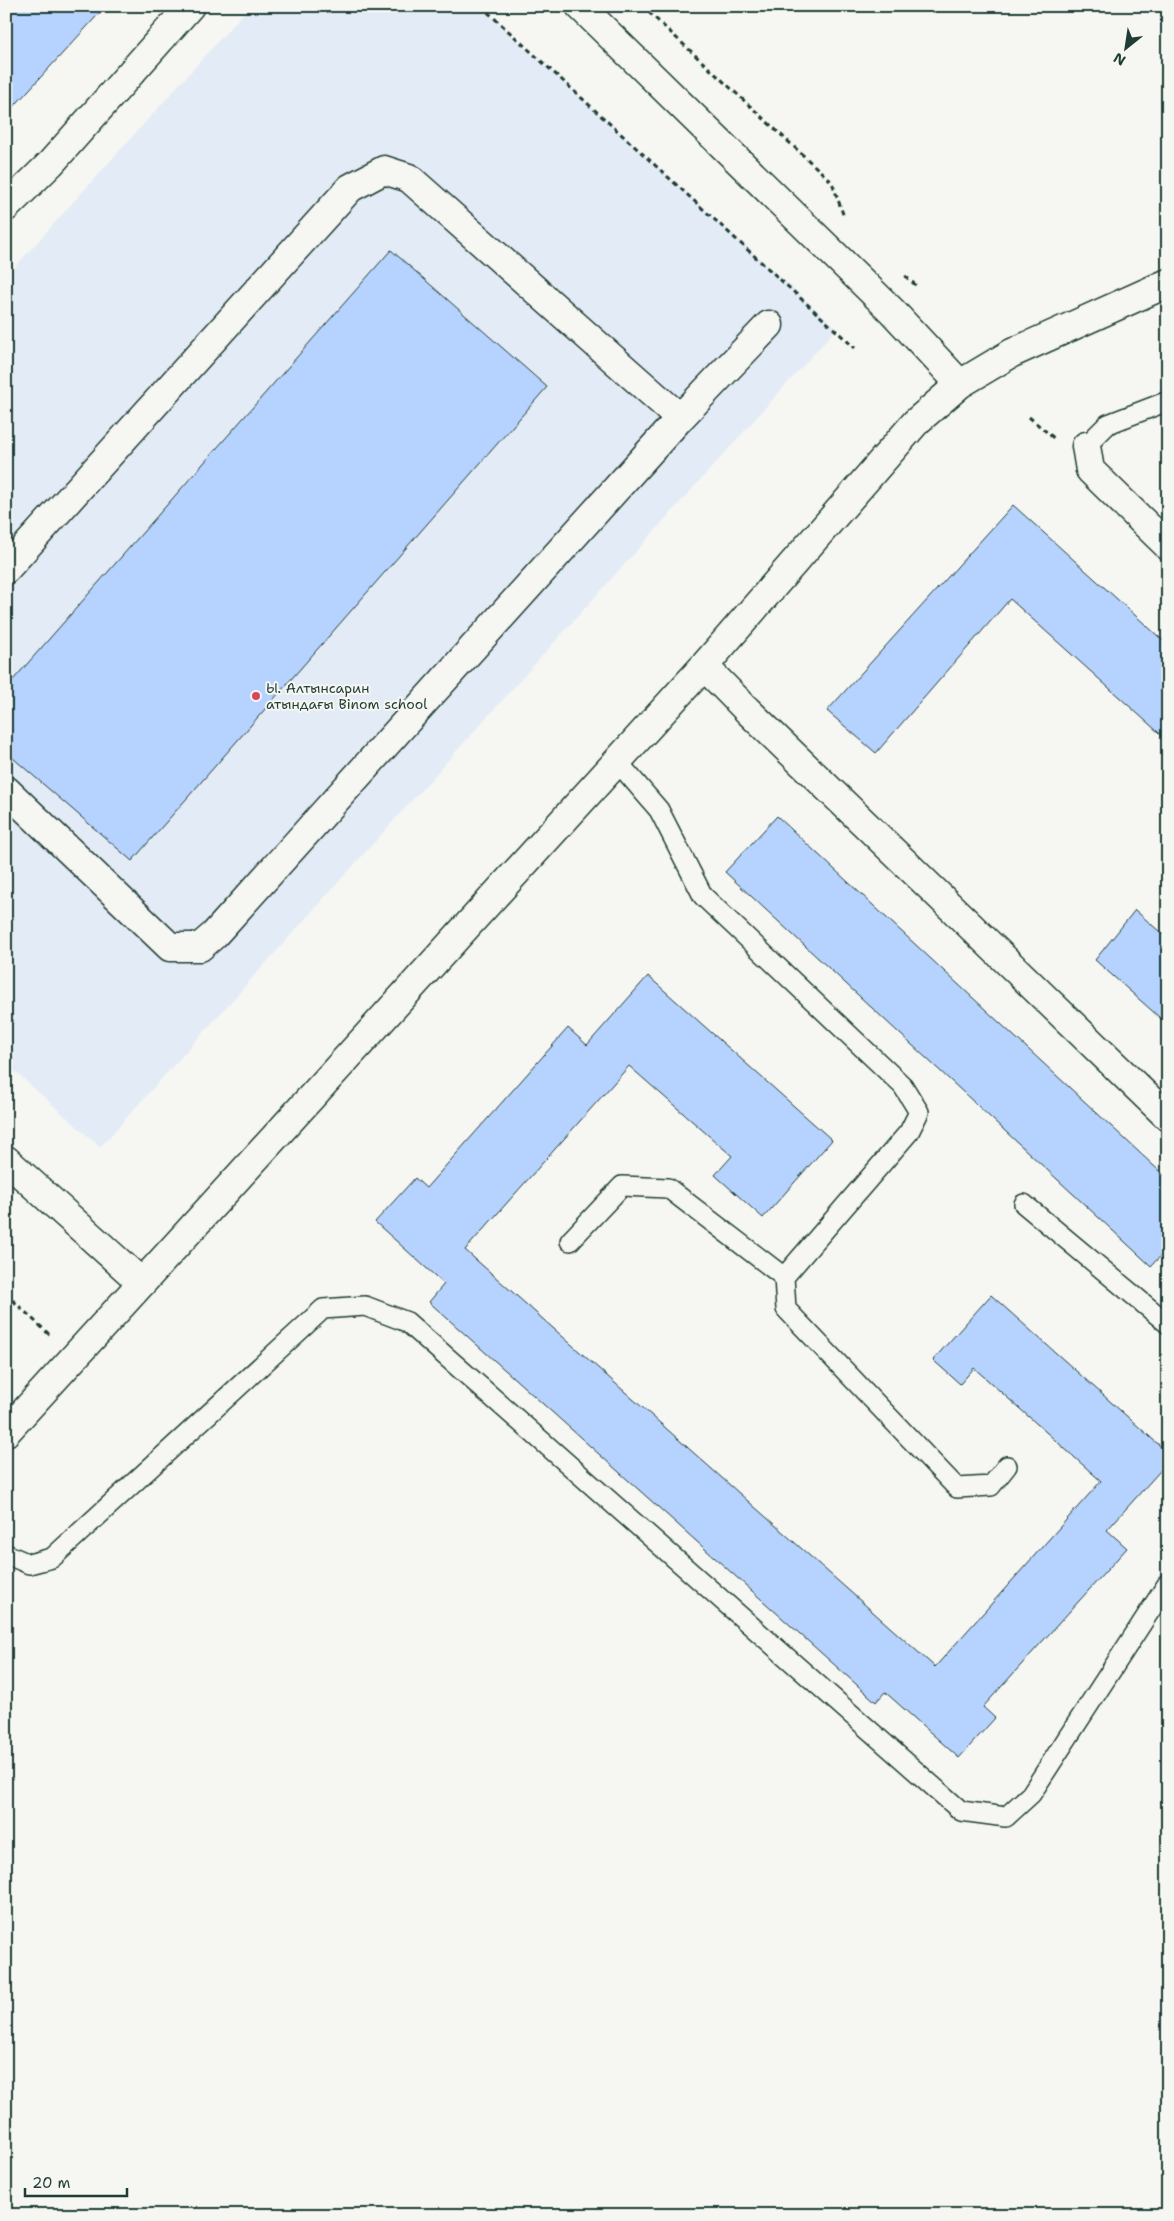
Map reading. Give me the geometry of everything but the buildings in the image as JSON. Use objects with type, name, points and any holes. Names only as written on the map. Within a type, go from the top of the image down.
[{"type":"street","points":[[6,207],[51,163],[190,6]]},
{"type":"street","points":[[580,6],[892,310],[960,384]]},
{"type":"street","points":[[6,569],[350,188],[384,170],[409,178],[680,418]]},
{"type":"street","points":[[6,1432],[704,666],[916,422],[960,384],[1012,353],[1168,283]]},
{"type":"street","points":[[6,790],[170,947],[200,947],[214,935],[680,418],[769,324]]},
{"type":"street","points":[[1086,446],[1090,470],[1168,546]]},
{"type":"street","points":[[704,666],[748,712],[1168,1117]]},
{"type":"street","points":[[6,1160],[142,1284]]},
{"type":"lane","points":[[1086,446],[1108,424],[1168,401]]},
{"type":"lane","points":[[617,762],[659,810],[703,896],[903,1086],[919,1112],[909,1132],[784,1277],[786,1309],[958,1488],[990,1486],[1007,1466]]},
{"type":"lane","points":[[570,1241],[622,1186],[668,1188],[784,1277]]},
{"type":"lane","points":[[1024,1204],[1168,1324]]},
{"type":"lane","points":[[6,1554],[29,1564],[52,1558],[323,1309],[365,1306],[407,1322],[961,1811],[1006,1817],[1030,1794],[1168,1583]]},
{"type":"path","points":[[481,6],[855,348]]},
{"type":"path","points":[[642,6],[832,182],[847,226]]},
{"type":"path","points":[[904,275],[918,287]]},
{"type":"path","points":[[6,1294],[74,1358]]},
{"type":"shaded area","name":"Ы. Алтынсарин атындағы Binom school","points":[[250,6],[479,6],[837,328],[100,1147],[6,1063],[6,277]]},
{"type":"place","name":"Ы. Алтынсарин атындағы Binom school","points":[[256,696]]}]
